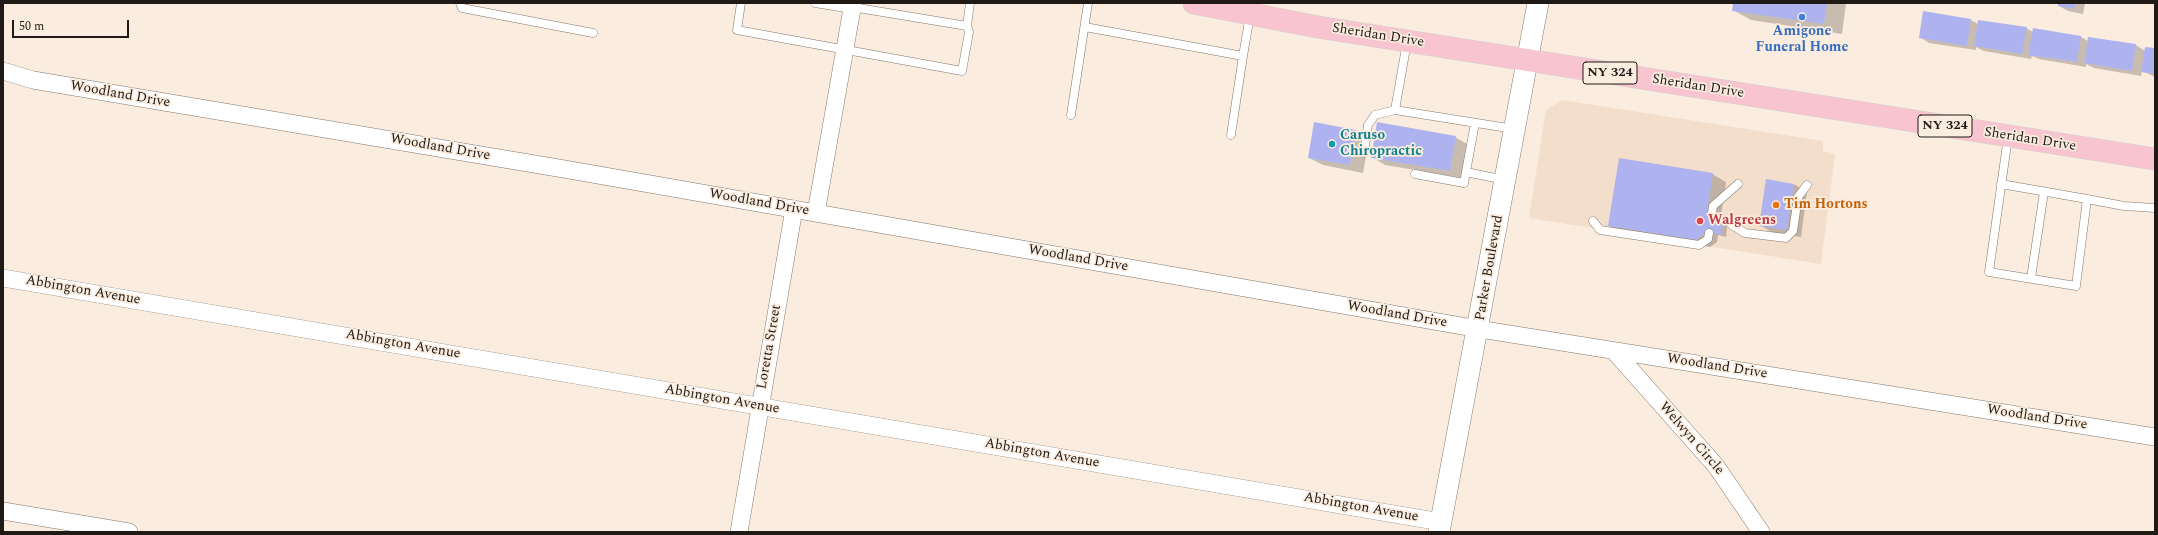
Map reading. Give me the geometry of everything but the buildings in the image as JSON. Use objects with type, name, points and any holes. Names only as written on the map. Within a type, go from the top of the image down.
[{"type":"main road","name":"Sheridan Drive","points":[[1194,3],[1407,41],[2155,159]]},
{"type":"street","name":"Parker Boulevard","points":[[1440,527],[1479,329],[1538,3]]},
{"type":"street","points":[[816,213],[852,6]]},
{"type":"street","name":"Woodland Drive","points":[[3,71],[33,80],[794,209],[1479,329],[2155,437]]},
{"type":"street","name":"Loretta Street","points":[[739,532],[794,209]]},
{"type":"street","name":"Abbington Avenue","points":[[3,278],[760,406],[1440,527]]},
{"type":"street","name":"Welwyn Circle","points":[[1614,351],[1716,466],[1761,532]]},
{"type":"street","points":[[3,511],[129,532]]},
{"type":"lane","points":[[460,3],[462,8],[593,34]]},
{"type":"lane","points":[[741,3],[737,30],[962,71],[969,32],[967,26],[970,3]]},
{"type":"lane","points":[[816,3],[852,6],[967,26]]},
{"type":"lane","points":[[1070,115],[1088,3]]},
{"type":"lane","points":[[1231,135],[1250,14]]},
{"type":"lane","points":[[1085,27],[1243,56]]},
{"type":"lane","points":[[1395,110],[1407,41]]},
{"type":"lane","points":[[1364,153],[1368,125],[1375,115],[1395,110],[1515,129]]},
{"type":"lane","points":[[1415,174],[1464,183],[1475,123]]},
{"type":"lane","points":[[2008,136],[2000,184],[1989,272],[2076,286],[2088,200]]},
{"type":"lane","points":[[1466,172],[1506,180]]},
{"type":"lane","points":[[1712,213],[1713,206],[1738,184]]},
{"type":"lane","points":[[2000,184],[2124,206],[2155,208]]},
{"type":"lane","points":[[1732,225],[1745,232],[1786,238],[1793,231],[1798,197],[1807,185]]},
{"type":"lane","points":[[2031,278],[2044,192]]},
{"type":"lane","points":[[1593,221],[1600,230],[1699,246],[1708,239],[1709,233]]},
{"type":"shaded area","points":[[1562,100],[1823,141],[1823,151],[1835,154],[1821,264],[1529,218],[1546,110]]},
{"type":"place","name":"Amigone Funeral Home","points":[[1802,17]]},
{"type":"place","name":"Caruso Chiropractic","points":[[1332,144]]},
{"type":"place","name":"Tim Hortons","points":[[1776,205]]},
{"type":"place","name":"Walgreens","points":[[1700,221]]}]
